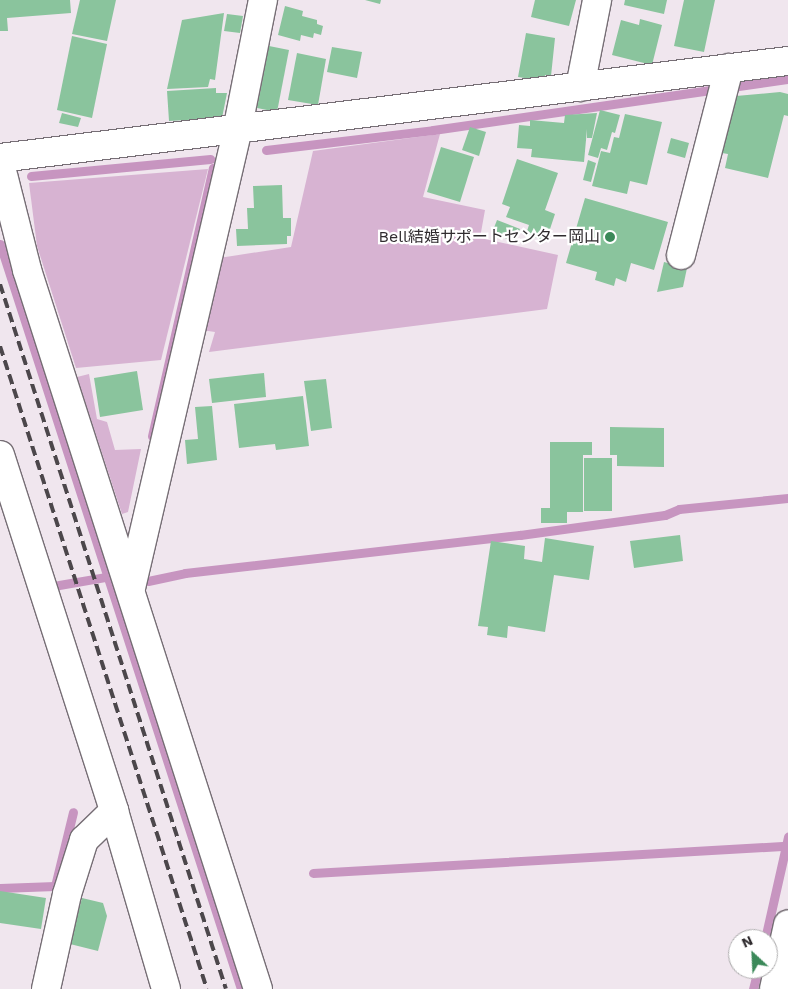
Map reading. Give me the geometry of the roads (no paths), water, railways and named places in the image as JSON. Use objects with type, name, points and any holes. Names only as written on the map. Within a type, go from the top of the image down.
[{"type":"street","points":[[130,588],[237,130],[263,0]]},
{"type":"street","points":[[580,87],[596,0]]},
{"type":"street","points":[[0,158],[580,87],[726,80],[788,61]]},
{"type":"street","points":[[681,255],[726,80]]},
{"type":"street","points":[[0,163],[27,270],[258,989]]},
{"type":"street","points":[[0,454],[114,811],[166,989]]},
{"type":"street","points":[[46,989],[67,894],[84,840],[114,811]]},
{"type":"street","points":[[774,989],[788,925]]},
{"type":"waterway","points":[[266,150],[433,130],[788,79]]},
{"type":"waterway","points":[[31,176],[210,159]]},
{"type":"waterway","points":[[152,436],[213,168]]},
{"type":"waterway","points":[[0,244],[241,989]]},
{"type":"waterway","points":[[148,581],[185,573],[520,535],[665,515],[679,509],[788,498]]},
{"type":"waterway","points":[[59,585],[106,577]]},
{"type":"waterway","points":[[0,888],[55,886],[73,812]]},
{"type":"waterway","points":[[767,929],[788,837]]},
{"type":"waterway","points":[[313,873],[786,846]]},
{"type":"waterway","points":[[753,989],[756,979]]},
{"type":"railway","points":[[0,284],[226,989]]},
{"type":"railway","points":[[0,346],[207,989]]},
{"type":"place","name":"Bell結婚サポートセンター岡山","points":[[610,237]]}]
